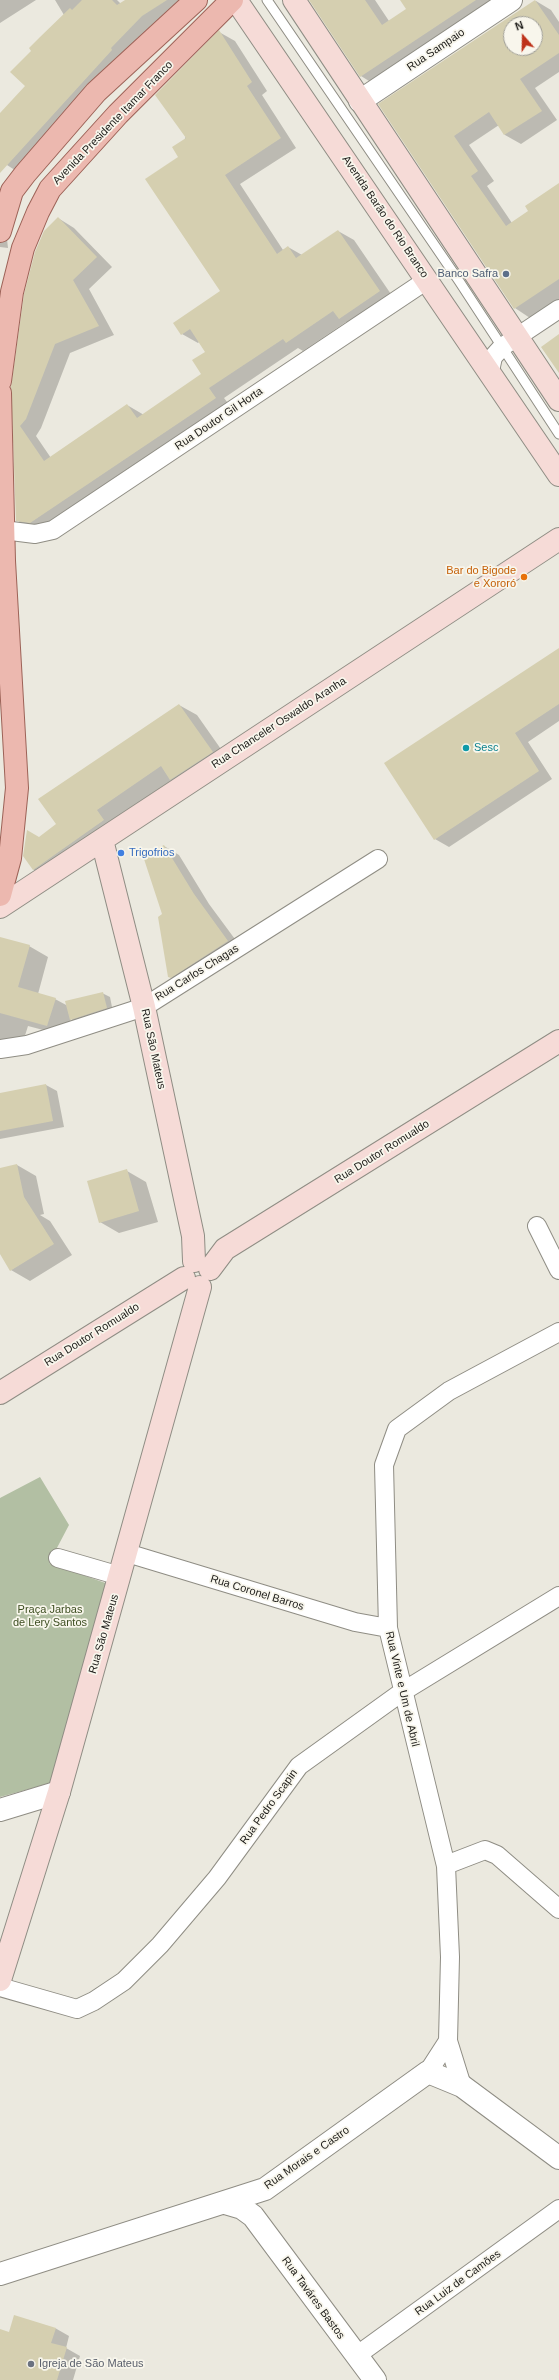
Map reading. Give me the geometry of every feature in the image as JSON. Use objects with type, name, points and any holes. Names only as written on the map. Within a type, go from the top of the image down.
[{"type":"main road","points":[[0,231],[6,190],[96,92],[196,0]]},
{"type":"main road","name":"Avenida Presidente Itamar Franco","points":[[0,381],[5,334],[23,248],[38,212],[50,189],[113,119],[232,0]]},
{"type":"main road","name":"Avenida Barão do Rio Branco","points":[[236,0],[490,371],[559,476]]},
{"type":"main road","points":[[294,0],[360,101],[510,342],[559,400]]},
{"type":"main road","points":[[5,334],[0,314],[20,209],[18,197],[6,190]]},
{"type":"main road","points":[[0,393],[3,530],[17,788],[10,858],[0,895]]},
{"type":"main road","name":"Rua Chanceler Oswaldo Aranha","points":[[0,907],[559,539]]},
{"type":"main road","name":"Rua São Mateus","points":[[0,1980],[59,1792],[127,1553],[197,1274],[193,1236],[144,1007],[102,840]]},
{"type":"main road","name":"Rua Doutor Romualdo","points":[[0,1393],[197,1274],[225,1249],[559,1041]]},
{"type":"main road","points":[[193,1236],[203,1248],[212,1250],[225,1249]]},
{"type":"street","name":"Rua Sampaio","points":[[360,101],[511,0]]},
{"type":"street","name":"Rua Doutor Gil Horta","points":[[3,530],[35,534],[52,530],[427,280]]},
{"type":"street","points":[[490,371],[493,358],[510,342],[559,309]]},
{"type":"street","name":"Rua Carlos Chagas","points":[[0,1049],[27,1045],[144,1007],[378,859]]},
{"type":"street","points":[[537,1226],[559,1270]]},
{"type":"street","name":"Rua Vinte e Um de Abril","points":[[448,2041],[450,1957],[446,1865],[402,1692],[388,1628],[384,1465],[397,1429],[449,1391],[559,1332]]},
{"type":"street","name":"Rua Coronel Barros","points":[[127,1553],[355,1622],[388,1628]]},
{"type":"street","points":[[58,1558],[120,1576]]},
{"type":"street","name":"Rua Pedro Scapin","points":[[0,1987],[77,2009],[94,2001],[124,1981],[160,1945],[217,1878],[299,1766],[402,1692],[559,1596]]},
{"type":"street","points":[[0,1810],[59,1792]]},
{"type":"street","points":[[446,1865],[486,1850],[497,1855],[559,1909]]},
{"type":"street","points":[[448,2041],[428,2072],[462,2086],[559,2158]]},
{"type":"street","points":[[448,2041],[462,2086]]},
{"type":"street","name":"Rua Morais e Castro","points":[[0,2274],[225,2203],[265,2188],[428,2072]]},
{"type":"street","points":[[253,2216],[256,2198],[265,2188]]},
{"type":"street","name":"Rua Taváres Bastos","points":[[225,2203],[242,2208],[253,2216],[375,2380]]},
{"type":"street","name":"Rua Luiz de Camões","points":[[356,2356],[559,2209]]},
{"type":"lane","points":[[267,0],[510,342],[559,434]]},
{"type":"green space","name":"Praça Jarbas de Lery Santos","points":[[40,1477],[69,1525],[49,1563],[111,1585],[51,1783],[0,1797],[0,1498]]},
{"type":"building","points":[[82,0],[112,0],[117,5],[125,0],[167,0],[142,16],[111,48],[112,50],[0,173],[0,113],[25,86],[10,72],[31,51],[29,48],[40,37],[70,8],[72,10]]},
{"type":"building","points":[[309,0],[365,0],[382,25],[406,9],[400,0],[476,0],[360,77]]},
{"type":"building","points":[[535,0],[559,35],[559,53],[520,79],[542,111],[504,135],[489,112],[454,136],[478,171],[471,176],[506,226],[528,211],[525,206],[559,183],[559,279],[514,309],[378,104],[503,21],[503,56],[543,56],[543,16],[511,16]]},
{"type":"building","points":[[219,30],[252,82],[247,86],[281,138],[225,175],[277,254],[288,246],[296,258],[338,230],[380,291],[339,319],[333,311],[286,343],[283,339],[209,388],[216,398],[30,523],[16,521],[11,387],[24,294],[35,252],[44,231],[58,217],[97,257],[73,280],[99,326],[55,344],[26,419],[20,426],[44,461],[127,404],[137,418],[201,374],[192,360],[205,352],[190,329],[181,335],[173,323],[220,291],[145,179],[178,157],[172,147],[186,138],[155,95]]},
{"type":"building","points":[[559,334],[559,373],[541,347]]},
{"type":"building","name":"Sesc","points":[[559,648],[559,704],[515,733],[539,771],[434,840],[384,763]]},
{"type":"building","points":[[179,704],[213,752],[170,780],[161,766],[97,810],[104,820],[33,870],[23,856],[27,830],[39,837],[56,824],[38,799]]},
{"type":"building","points":[[164,845],[194,894],[228,941],[171,978],[168,977],[158,917],[162,914],[143,856]]},
{"type":"building","points":[[0,937],[30,945],[18,987],[56,998],[47,1026],[0,1013]]},
{"type":"building","points":[[103,992],[107,1008],[70,1020],[65,1001]]},
{"type":"building","points":[[46,1084],[53,1121],[0,1131],[0,1093]]},
{"type":"building","points":[[17,1164],[24,1197],[54,1244],[10,1271],[0,1254],[0,1168]]},
{"type":"building","points":[[127,1169],[139,1211],[99,1223],[87,1181]]},
{"type":"building","name":"Igreja de São Mateus","points":[[14,2315],[56,2328],[51,2343],[67,2347],[57,2380],[0,2380],[0,2329],[9,2332]]},
{"type":"place","name":"Banco Safra","points":[[506,274]]},
{"type":"place","name":"Bar do Bigode e Xororó","points":[[524,577]]},
{"type":"place","name":"Sesc","points":[[466,748]]},
{"type":"place","name":"Trigofrios","points":[[121,853]]},
{"type":"place","name":"Igreja de São Mateus","points":[[31,2364]]}]
